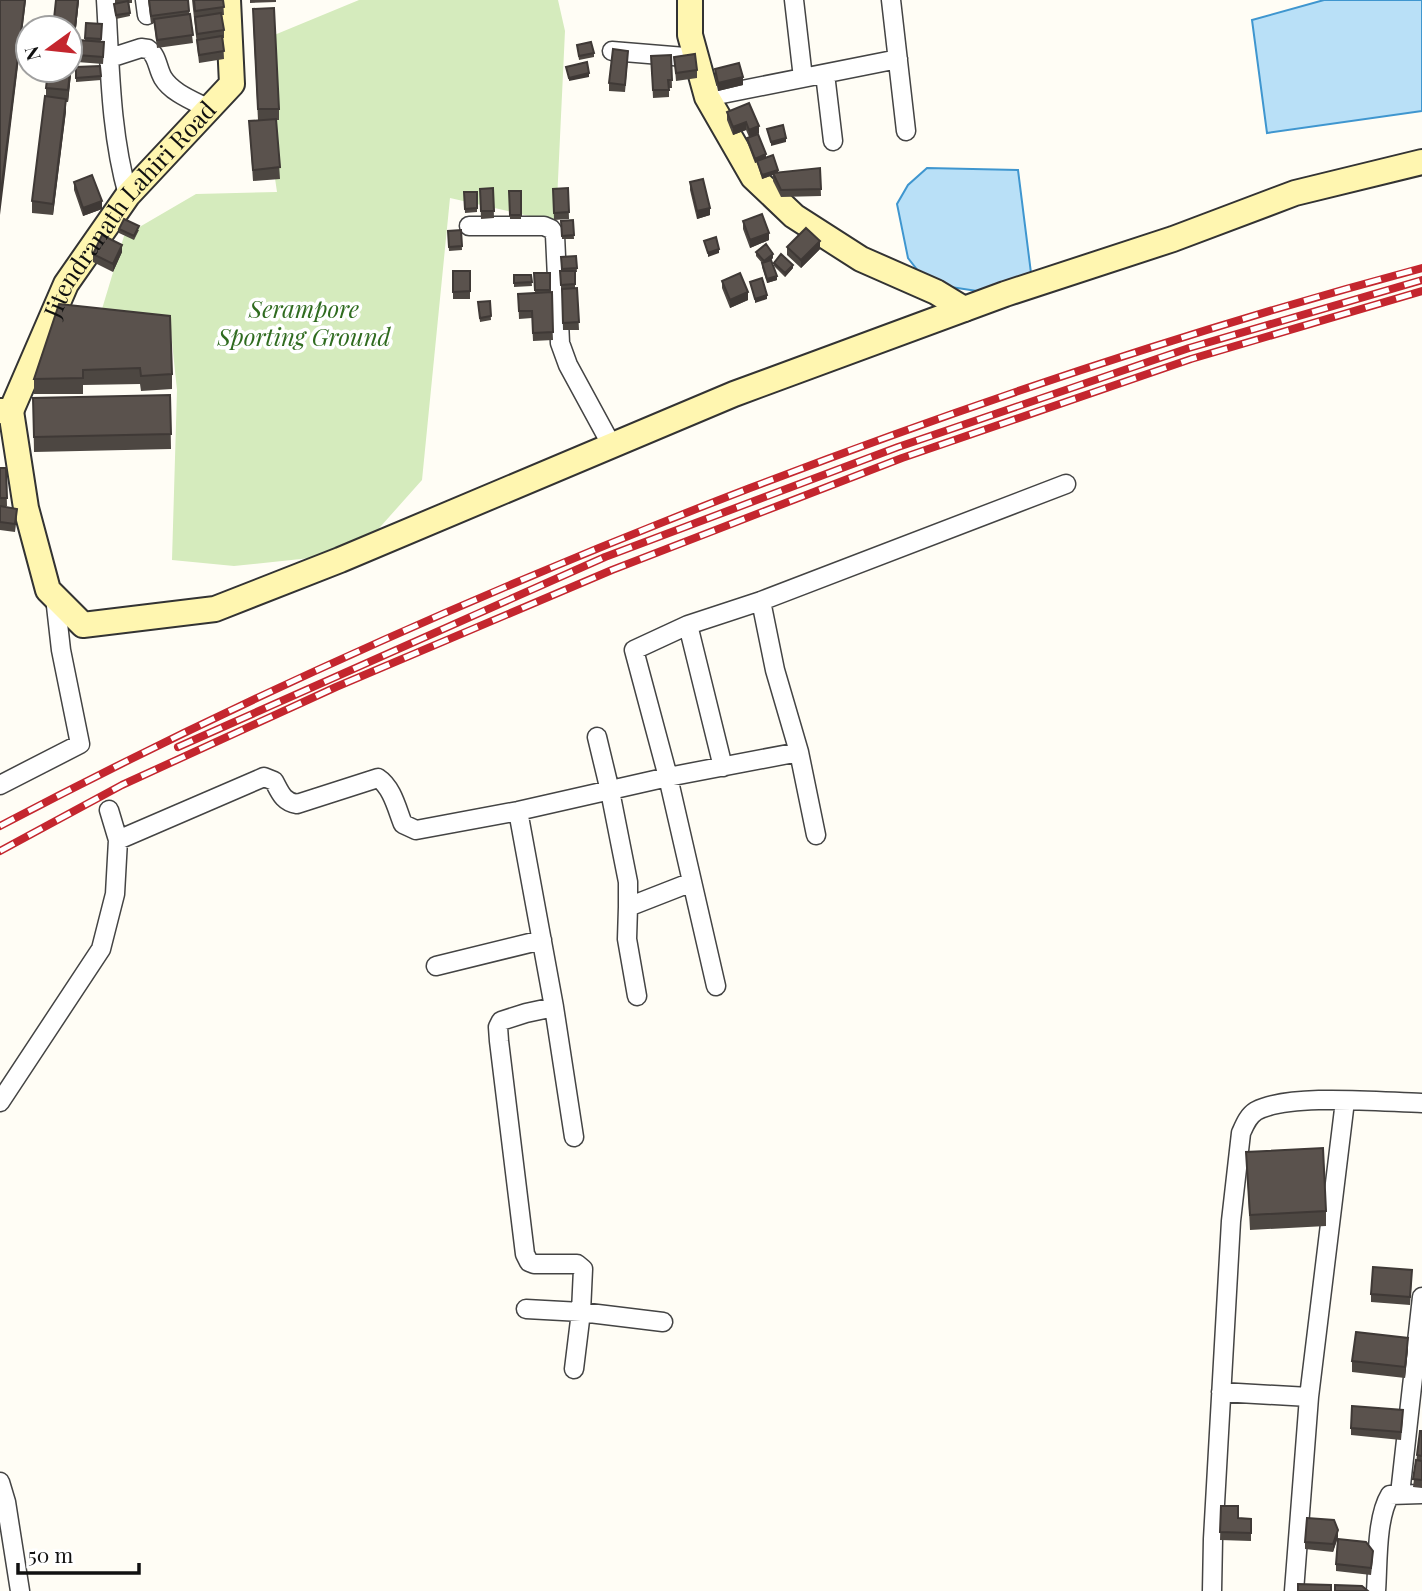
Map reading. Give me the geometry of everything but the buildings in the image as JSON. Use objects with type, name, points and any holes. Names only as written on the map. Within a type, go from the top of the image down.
[{"type":"street","points":[[106,0],[115,134],[128,195]]},
{"type":"street","name":"Jitendranath Lahiri Road","points":[[6,411],[66,284],[128,195],[232,85],[228,0]]},
{"type":"street","points":[[690,0],[690,35],[708,97],[753,177],[794,216],[861,259],[936,292],[964,309]]},
{"type":"street","points":[[794,0],[803,78]]},
{"type":"street","points":[[891,0],[906,131]]},
{"type":"street","points":[[110,58],[141,48],[148,49],[155,55],[167,83],[209,109]]},
{"type":"street","points":[[612,51],[697,58]]},
{"type":"street","points":[[708,97],[898,59]]},
{"type":"street","points":[[825,74],[833,141]]},
{"type":"street","points":[[6,411],[26,509],[48,590],[83,625],[215,609],[340,560],[734,394],[964,309],[1184,235],[1295,193],[1422,162]]},
{"type":"street","points":[[469,226],[544,226],[551,229],[555,235],[560,343],[568,365],[612,446]]},
{"type":"street","points":[[716,986],[668,776],[634,650],[688,625],[761,601],[1066,484]]},
{"type":"street","points":[[0,785],[80,744],[61,650],[55,597]]},
{"type":"street","points":[[761,601],[775,670],[799,752],[816,835]]},
{"type":"street","points":[[688,625],[723,766]]},
{"type":"street","points":[[597,737],[628,882],[627,939],[637,996]]},
{"type":"street","points":[[118,840],[264,778],[274,781],[284,799],[297,804],[378,778],[389,790],[403,824],[416,830],[518,811],[668,776],[799,752]]},
{"type":"street","points":[[0,1102],[101,949],[115,894],[118,840],[109,810]]},
{"type":"street","points":[[518,811],[554,1007],[574,1137]]},
{"type":"street","points":[[628,907],[692,882]]},
{"type":"street","points":[[436,966],[542,940]]},
{"type":"street","points":[[554,1007],[501,1021],[498,1027],[524,1254],[529,1262],[534,1264],[577,1264],[582,1267],[581,1312],[574,1369]]},
{"type":"street","points":[[1212,1591],[1231,1221],[1241,1133],[1246,1121],[1254,1112],[1273,1104],[1303,1100],[1422,1103]]},
{"type":"street","points":[[1294,1591],[1309,1396],[1345,1101]]},
{"type":"street","points":[[1400,1494],[1422,1297]]},
{"type":"street","points":[[526,1309],[581,1312],[663,1322]]},
{"type":"street","points":[[1222,1392],[1309,1396]]},
{"type":"street","points":[[0,1482],[6,1502],[20,1591]]},
{"type":"street","points":[[1376,1591],[1382,1518],[1386,1502],[1390,1495],[1422,1494]]},
{"type":"green space","name":"Serampore Sporting Ground","points":[[359,0],[558,0],[565,31],[556,222],[450,198],[422,480],[357,553],[234,566],[172,560],[177,390],[170,323],[102,309],[124,236],[196,194],[277,192],[271,151],[267,38]]},
{"type":"water","points":[[1324,0],[1422,0],[1422,111],[1267,133],[1252,20]]},
{"type":"water","points":[[927,168],[1018,170],[1031,273],[997,294],[944,286],[923,277],[908,258],[897,204],[908,185]]},
{"type":"railway","points":[[0,826],[184,733],[370,646],[559,565],[750,488],[1083,369],[1252,316],[1422,268]]},
{"type":"railway","points":[[178,747],[605,557],[898,447],[1189,348],[1422,280]]},
{"type":"railway","points":[[0,851],[122,785],[336,687],[612,570],[902,458],[1191,359],[1422,291]]}]
